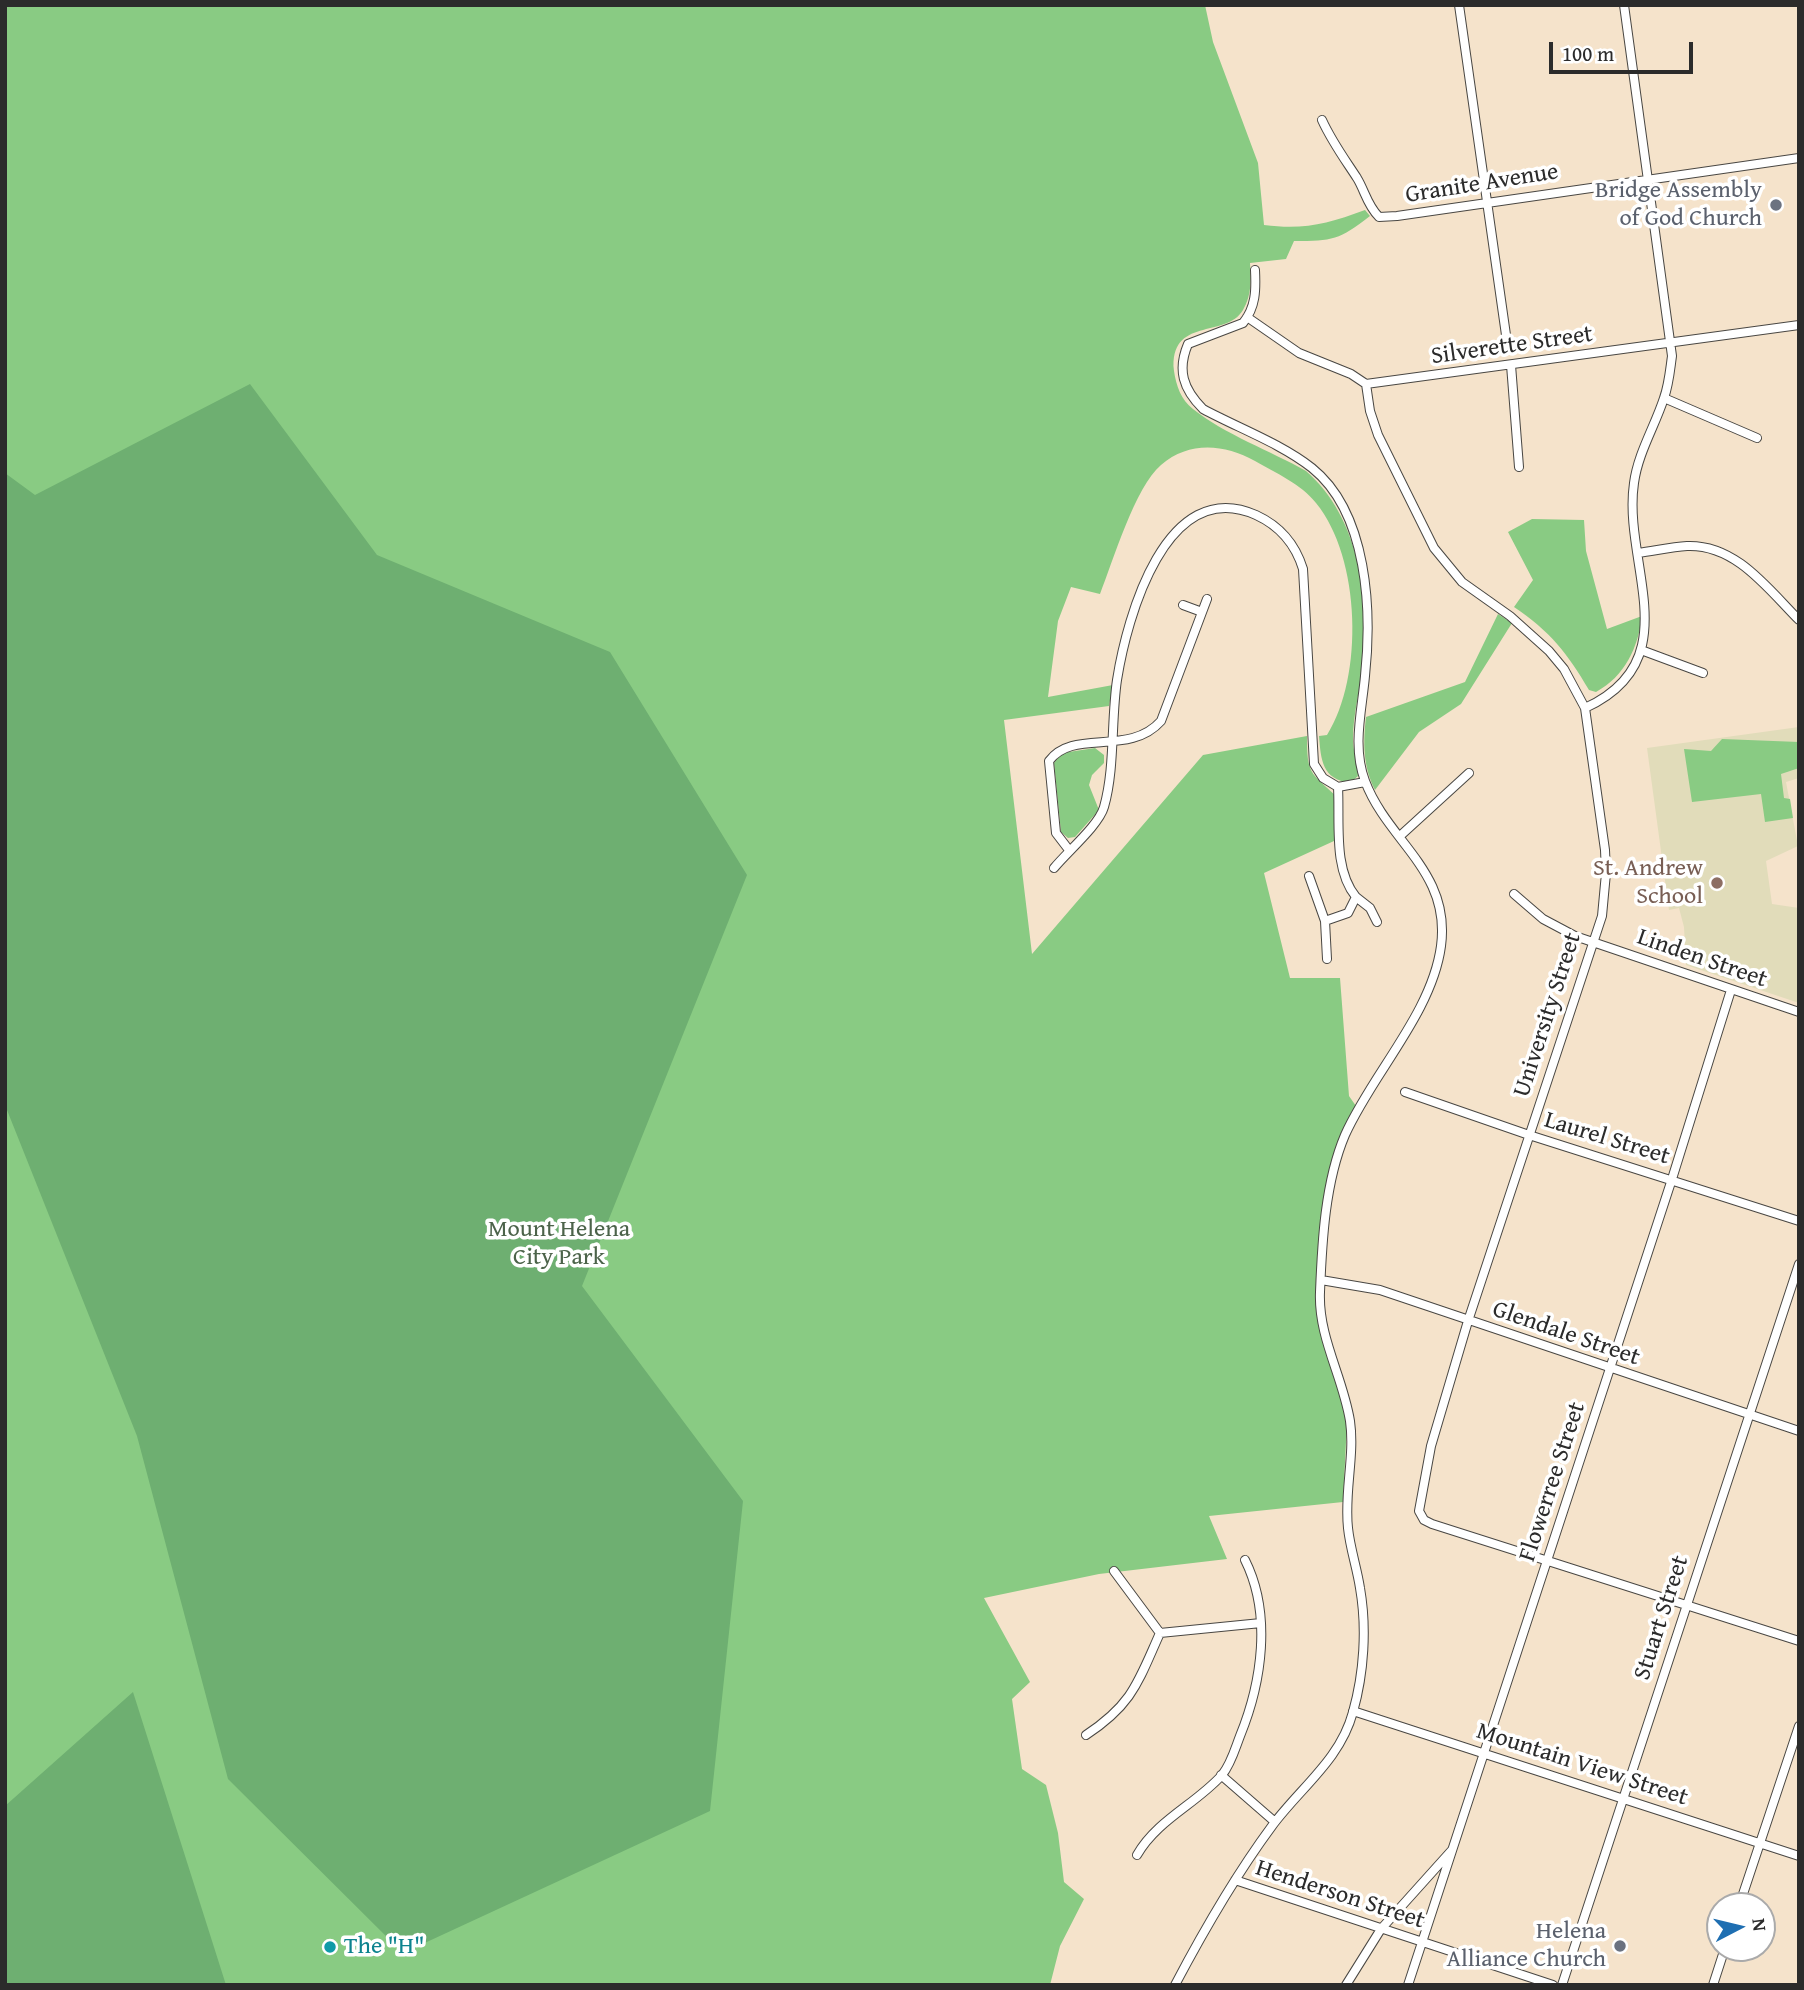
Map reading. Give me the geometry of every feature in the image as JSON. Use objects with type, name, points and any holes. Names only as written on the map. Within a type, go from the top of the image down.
[{"type":"street","points":[[1459,5],[1508,349]]},
{"type":"street","points":[[1585,708],[1599,702],[1620,684],[1641,650],[1646,620],[1632,512],[1634,480],[1664,398],[1673,344],[1624,5]]},
{"type":"street","name":"Granite Avenue","points":[[1322,120],[1337,153],[1358,179],[1371,209],[1378,216],[1397,216],[1799,158]]},
{"type":"street","points":[[1175,1985],[1235,1880],[1275,1822],[1321,1772],[1345,1738],[1353,1711],[1365,1621],[1348,1529],[1351,1424],[1325,1338],[1320,1297],[1327,1216],[1338,1156],[1355,1116],[1425,994],[1441,949],[1441,912],[1433,886],[1365,782],[1359,752],[1359,731],[1368,620],[1366,586],[1349,522],[1330,489],[1313,469],[1203,409],[1189,394],[1182,373],[1182,357],[1188,344],[1242,323],[1247,317],[1256,296],[1255,270]]},
{"type":"street","points":[[1247,317],[1299,353],[1351,373],[1366,384]]},
{"type":"street","name":"Silverette Street","points":[[1366,384],[1799,325]]},
{"type":"street","points":[[1511,365],[1519,467]]},
{"type":"street","name":"University Street","points":[[1366,384],[1370,411],[1378,435],[1434,548],[1462,582],[1510,616],[1549,651],[1564,669],[1585,708],[1606,873],[1602,916],[1468,1321],[1431,1446],[1419,1511],[1424,1520],[1432,1524],[1548,1560]]},
{"type":"street","points":[[1664,398],[1757,438]]},
{"type":"street","points":[[1054,868],[1104,809],[1117,678],[1148,575],[1174,532],[1194,517],[1213,510],[1236,509],[1273,524],[1289,540],[1300,558],[1314,764],[1323,778],[1338,788],[1365,782]]},
{"type":"street","points":[[1638,553],[1689,546],[1715,550],[1745,567],[1799,620]]},
{"type":"street","points":[[1069,850],[1056,833],[1049,761],[1063,749],[1111,740],[1128,742],[1150,733],[1161,721],[1207,600]]},
{"type":"street","points":[[1183,605],[1202,612]]},
{"type":"street","points":[[1641,650],[1703,673]]},
{"type":"street","points":[[1400,836],[1469,772]]},
{"type":"street","points":[[1338,788],[1344,879],[1356,897],[1370,908],[1377,922]]},
{"type":"street","points":[[1309,876],[1325,921],[1326,959]]},
{"type":"street","name":"Linden Street","points":[[1514,894],[1543,919],[1592,941],[1799,1012]]},
{"type":"street","points":[[1325,921],[1348,913],[1356,897]]},
{"type":"street","name":"Flowerree Street","points":[[1408,1985],[1611,1370],[1731,990]]},
{"type":"street","name":"Laurel Street","points":[[1405,1092],[1529,1135],[1799,1221]]},
{"type":"street","name":"Stuart Street","points":[[1562,1985],[1799,1264]]},
{"type":"street","name":"Glendale Street","points":[[1321,1280],[1380,1290],[1611,1370],[1799,1431]]},
{"type":"street","points":[[1137,1855],[1159,1827],[1221,1775],[1230,1762],[1250,1711],[1258,1680],[1261,1623],[1257,1593],[1245,1560]]},
{"type":"street","points":[[1548,1560],[1799,1641]]},
{"type":"street","points":[[1114,1571],[1160,1633]]},
{"type":"street","points":[[1160,1633],[1261,1623]]},
{"type":"street","points":[[1086,1735],[1110,1719],[1129,1698],[1160,1633]]},
{"type":"street","name":"Mountain View Street","points":[[1353,1711],[1799,1856]]},
{"type":"street","points":[[1743,1892],[1799,1726]]},
{"type":"street","points":[[1221,1775],[1275,1822]]},
{"type":"street","points":[[1346,1985],[1381,1929],[1454,1847]]},
{"type":"street","name":"Henderson Street","points":[[1235,1880],[1553,1985]]},
{"type":"street","points":[[1713,1985],[1720,1962]]},
{"type":"shaded area","name":"St. Andrew School","points":[[1799,727],[1799,778],[1786,782],[1798,846],[1766,861],[1772,904],[1799,908],[1799,1003],[1686,965],[1684,927],[1679,908],[1669,910],[1647,748]]},
{"type":"green space","name":"Mount Helena City Park","points":[[5,5],[1205,5],[1213,42],[1258,163],[1264,225],[1315,225],[1365,210],[1370,216],[1335,238],[1294,241],[1286,259],[1250,263],[1251,281],[1243,310],[1235,319],[1189,335],[1180,342],[1175,354],[1174,371],[1180,392],[1193,409],[1233,434],[1306,471],[1324,490],[1339,512],[1357,560],[1364,613],[1363,665],[1353,730],[1358,776],[1350,783],[1328,773],[1322,760],[1319,736],[1327,735],[1339,711],[1352,651],[1349,585],[1342,554],[1331,526],[1316,503],[1296,485],[1243,455],[1219,448],[1183,452],[1161,465],[1142,490],[1100,594],[1071,587],[1058,621],[1048,697],[1113,685],[1109,706],[1004,720],[1032,954],[1203,755],[1307,736],[1309,765],[1320,782],[1336,796],[1334,841],[1264,873],[1290,978],[1340,978],[1349,1096],[1356,1106],[1341,1134],[1330,1169],[1316,1289],[1319,1316],[1347,1422],[1343,1502],[1209,1516],[1227,1559],[1099,1574],[984,1598],[1030,1682],[1012,1699],[1022,1769],[1046,1785],[1058,1833],[1064,1882],[1084,1899],[1060,1946],[1050,1985],[5,1985]]},
{"type":"green space","points":[[250,384],[377,555],[610,652],[747,875],[582,1286],[743,1501],[710,1811],[403,1953],[228,1779],[137,1436],[5,1105],[5,473],[35,495]]},
{"type":"green space","points":[[1532,519],[1584,520],[1586,551],[1607,629],[1642,616],[1637,639],[1628,660],[1615,678],[1596,692],[1589,690],[1566,654],[1548,634],[1514,607],[1533,580],[1508,532]]},
{"type":"green space","points":[[1498,614],[1512,623],[1461,704],[1419,732],[1375,790],[1365,754],[1366,717],[1465,682]]},
{"type":"green space","points":[[1722,739],[1799,742],[1799,768],[1781,774],[1784,798],[1790,799],[1793,818],[1765,822],[1761,794],[1692,802],[1684,749],[1711,751]]},
{"type":"green space","points":[[1095,748],[1104,755],[1104,763],[1092,775],[1089,785],[1099,810],[1075,837],[1068,838],[1061,832],[1054,763],[1062,753]]},
{"type":"green space","points":[[133,1692],[226,1985],[5,1985],[5,1806]]},
{"type":"place","name":"Bridge Assembly of God Church","points":[[1776,205]]},
{"type":"place","name":"St. Andrew School","points":[[1717,883]]},
{"type":"place","name":"Helena Alliance Church","points":[[1620,1946]]},
{"type":"place","name":"The \"H\"","points":[[330,1947]]}]
